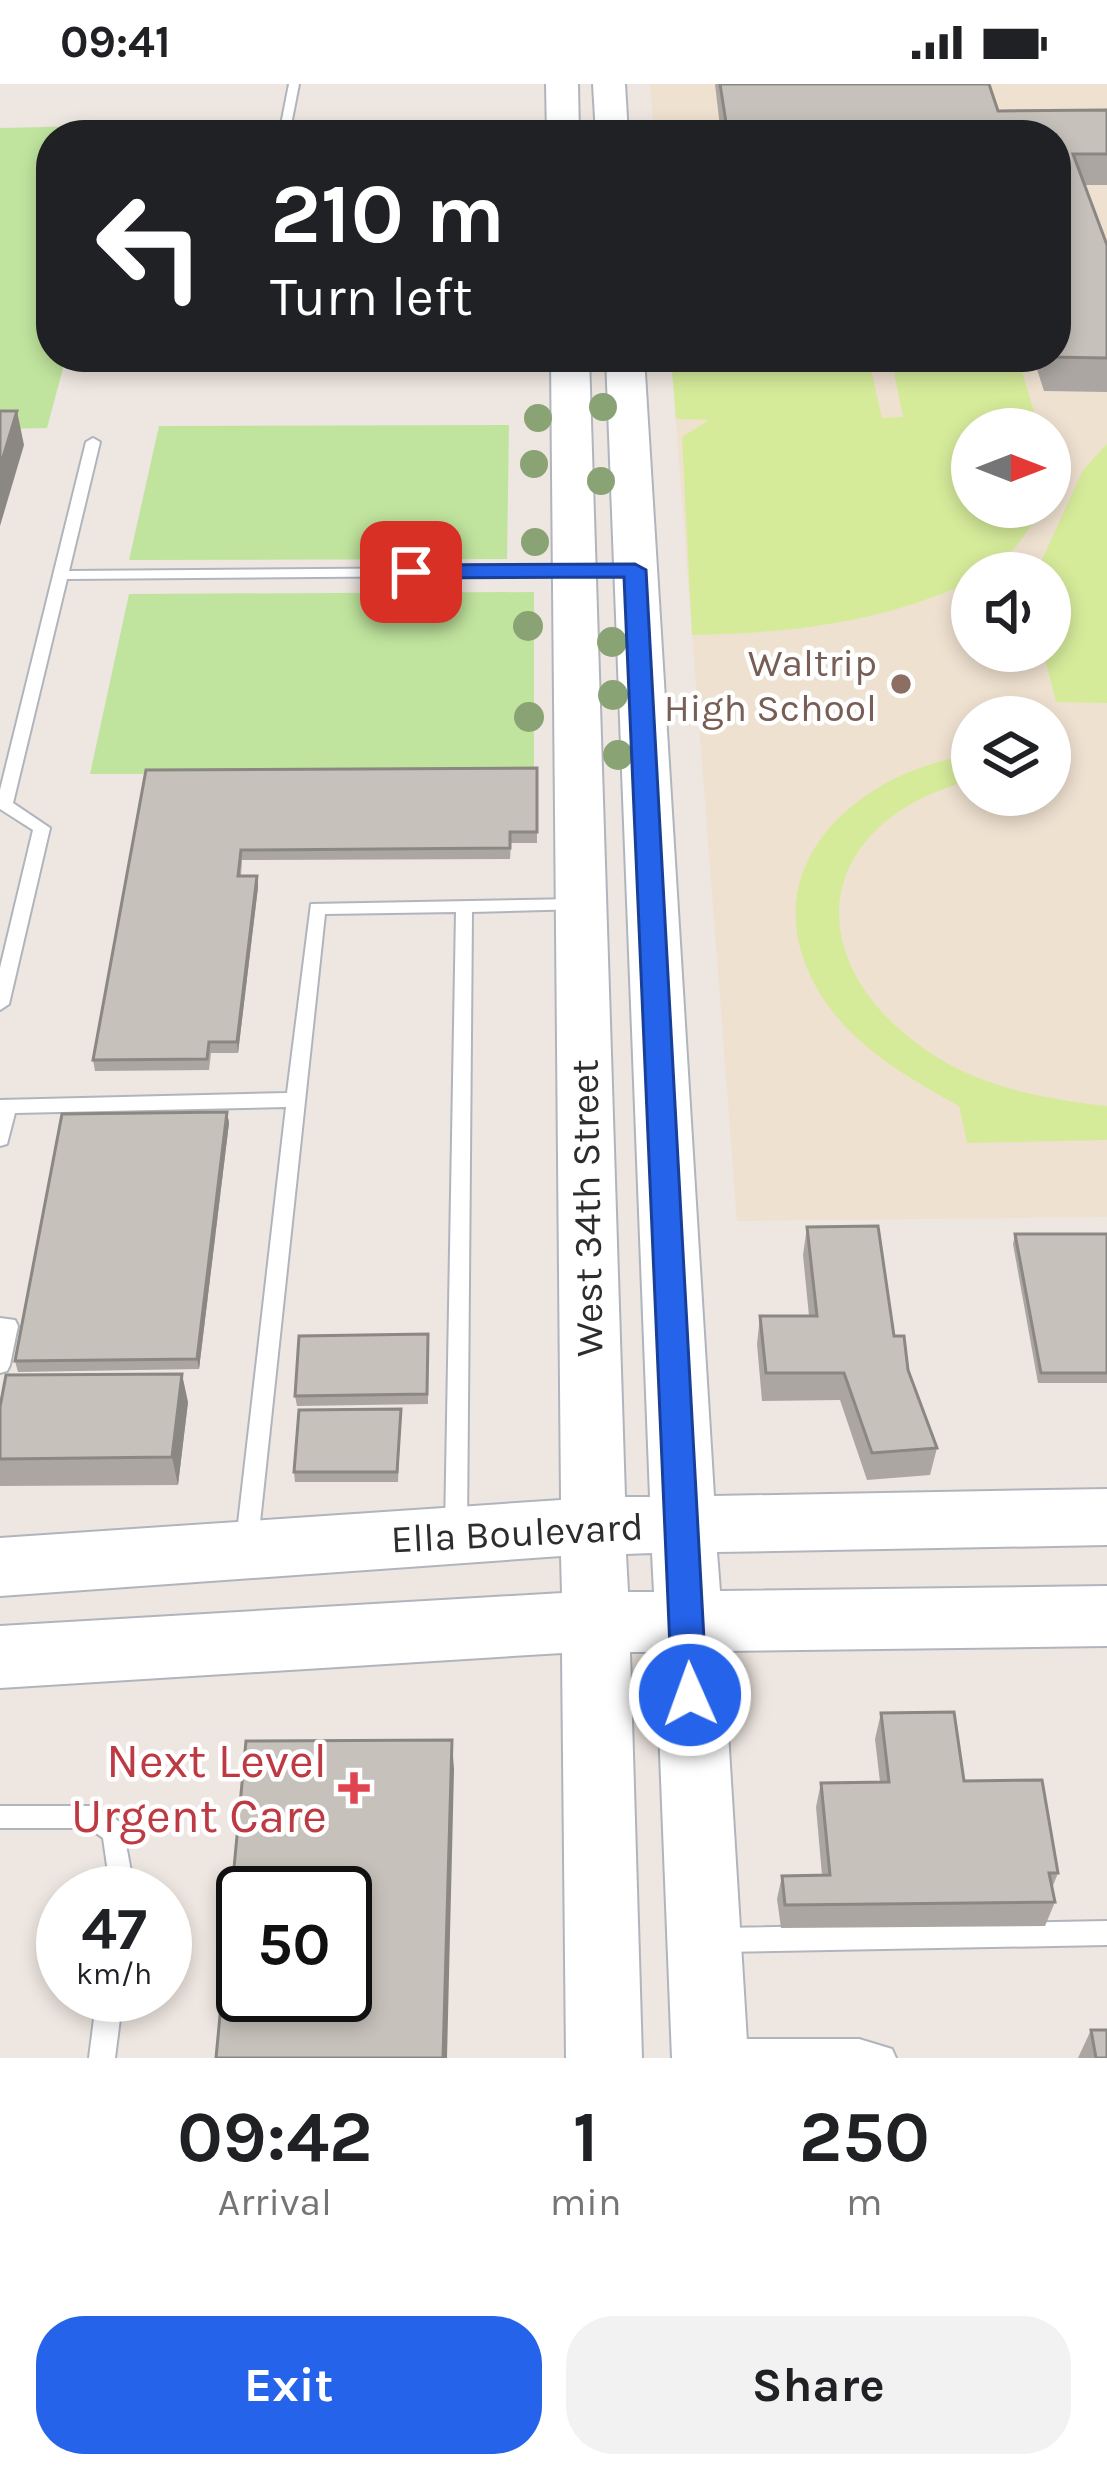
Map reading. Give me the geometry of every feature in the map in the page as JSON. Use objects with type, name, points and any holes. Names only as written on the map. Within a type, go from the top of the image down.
[{"type":"main road","points":[[562,84],[563,120]]},
{"type":"main road","points":[[609,84],[611,120]]},
{"type":"main road","name":"West 34th Street","points":[[570,372],[604,2058]]},
{"type":"main road","name":"West 34th Street","points":[[626,372],[710,2055]]},
{"type":"main road","points":[[576,571],[635,570]]},
{"type":"main road","points":[[580,904],[650,904]]},
{"type":"main road","name":"Ella Boulevard","points":[[0,1567],[592,1526],[1107,1517]]},
{"type":"main road","points":[[0,1657],[594,1623],[1107,1616]]},
{"type":"lane","points":[[287,120],[294,84]]},
{"type":"lane","points":[[0,1004],[42,828],[2,802],[92,442]]},
{"type":"lane","points":[[60,575],[576,571]]},
{"type":"lane","points":[[246,1550],[316,908],[580,904]]},
{"type":"lane","points":[[456,1535],[464,906]]},
{"type":"lane","points":[[0,1139],[3,1107],[296,1100]]},
{"type":"lane","points":[[0,1326],[8,1325],[0,1365]]},
{"type":"lane","points":[[0,1817],[92,1817],[115,1831],[120,1866]]},
{"type":"lane","points":[[703,1940],[1107,1933]]},
{"type":"lane","points":[[102,2058],[107,2022]]},
{"type":"lane","points":[[710,2055],[859,2052],[883,2058]]},
{"type":"shaded area","name":"Waltrip High School","points":[[650,84],[1107,84],[1107,1217],[737,1221],[672,372],[1071,372],[1071,120],[653,120]]},
{"type":"green space","points":[[36,127],[36,372],[62,372],[47,428],[0,429],[0,128]]},
{"type":"green space","points":[[672,372],[871,372],[882,418],[903,417],[894,372],[1022,372],[1033,408],[951,408],[951,528],[1029,528],[1010,552],[951,552],[951,590],[904,607],[835,623],[692,635],[682,437],[709,420],[676,419]]},
{"type":"green space","points":[[509,425],[507,559],[129,560],[159,426]]},
{"type":"green space","points":[[1107,444],[1107,703],[1071,702],[1071,696],[1054,696],[1048,672],[1071,672],[1071,552],[1046,552],[1057,528],[1071,528],[1071,496],[1083,470]]},
{"type":"green space","points":[[534,592],[534,773],[90,774],[129,594]]},
{"type":"green space","points":[[951,760],[951,788],[920,800],[880,827],[854,859],[841,896],[841,935],[855,975],[884,1014],[946,1063],[1012,1089],[1107,1106],[1107,1140],[967,1143],[959,1106],[859,1040],[814,983],[798,940],[796,899],[807,863],[828,830],[857,802],[931,764]]},
{"type":"building","points":[[720,84],[989,84],[998,111],[1107,110],[1107,154],[1073,154],[1107,245],[1107,358],[1071,357],[1071,120],[726,120]]},
{"type":"building","points":[[0,411],[17,411],[0,467]]},
{"type":"building","points":[[537,768],[537,832],[510,832],[510,848],[241,850],[238,876],[257,876],[237,1042],[209,1042],[207,1059],[93,1060],[146,770]]},
{"type":"building","points":[[227,1112],[197,1359],[15,1361],[62,1114]]},
{"type":"building","points":[[878,1226],[894,1336],[904,1336],[908,1370],[937,1448],[872,1453],[844,1373],[766,1373],[760,1316],[817,1316],[807,1227]]},
{"type":"building","points":[[1015,1234],[1107,1234],[1107,1373],[1041,1373]]},
{"type":"building","points":[[428,1334],[427,1394],[295,1396],[299,1336]]},
{"type":"building","points":[[182,1374],[172,1457],[0,1459],[0,1407],[6,1375]]},
{"type":"building","points":[[401,1409],[397,1472],[294,1472],[299,1410]]},
{"type":"building","points":[[954,1712],[964,1781],[1042,1780],[1058,1873],[1049,1873],[1055,1902],[785,1905],[782,1876],[830,1875],[821,1783],[889,1782],[881,1713]]},
{"type":"building","points":[[452,1740],[443,2058],[216,2058],[219,2022],[372,2022],[372,1866],[234,1866],[246,1741]]},
{"type":"building","points":[[1091,2030],[1107,2030],[1107,2058],[1096,2058]]},
{"type":"place","name":"Waltrip High School","points":[[901,684]]},
{"type":"place","name":"Next Level Urgent Care","points":[[354,1788]]},
{"type":"route","points":[[411,572],[635,570],[690,1695]]}]
